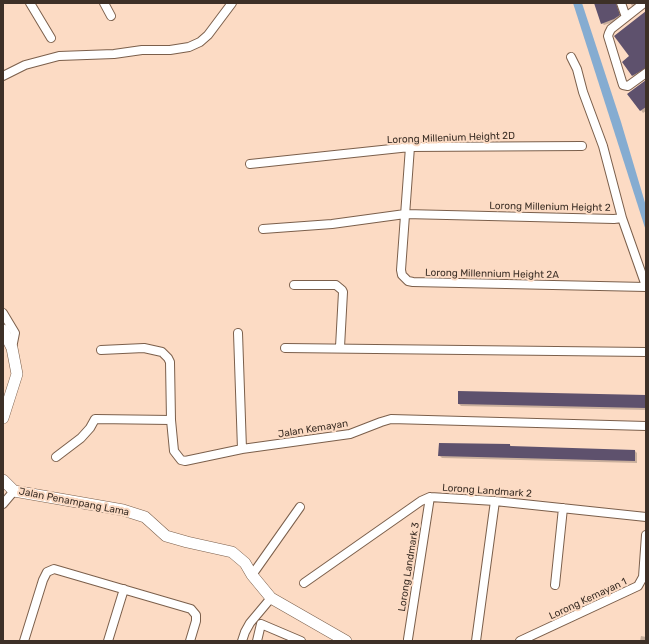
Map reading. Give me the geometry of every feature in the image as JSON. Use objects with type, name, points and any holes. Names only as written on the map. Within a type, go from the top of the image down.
[{"type":"main road","points":[[3,330],[12,348],[17,374],[3,418]]},
{"type":"main road","name":"Jalan Penampang Lama","points":[[3,480],[14,490],[123,510],[145,517],[166,536],[232,552],[245,563],[252,575],[272,598],[346,641]]},
{"type":"street","points":[[30,3],[51,38]]},
{"type":"street","points":[[104,3],[111,16]]},
{"type":"street","points":[[3,76],[25,65],[59,56],[114,54],[142,50],[170,50],[189,47],[200,42],[208,35],[232,3]]},
{"type":"street","points":[[622,3],[626,17]]},
{"type":"street","points":[[644,3],[608,33],[608,36],[622,84],[628,86],[646,74]]},
{"type":"street","points":[[571,56],[577,69],[583,92],[603,146],[622,218]]},
{"type":"street","name":"Lorong Millenium Height 2D","points":[[250,164],[410,147],[582,146]]},
{"type":"street","points":[[405,214],[410,147]]},
{"type":"street","name":"Lorong Millenium Height 2","points":[[263,229],[332,224],[405,214],[606,219],[622,218],[646,287]]},
{"type":"street","name":"Lorong Millennium Height 2A","points":[[405,214],[401,270],[402,275],[408,281],[646,287]]},
{"type":"street","points":[[294,285],[336,285],[342,290],[340,347]]},
{"type":"street","points":[[3,313],[15,333],[12,348]]},
{"type":"street","points":[[238,333],[242,449]]},
{"type":"street","points":[[285,348],[340,347],[646,352]]},
{"type":"street","name":"Jalan Kemayan","points":[[101,350],[144,348],[162,352],[168,358],[170,362],[171,420],[174,451],[181,460],[185,461],[242,449],[350,434],[391,419],[646,426]]},
{"type":"street","points":[[56,457],[81,438],[90,428],[95,419],[171,420]]},
{"type":"street","points":[[3,504],[14,490]]},
{"type":"street","name":"Lorong Landmark 2","points":[[304,583],[421,500],[430,497],[495,501],[646,517]]},
{"type":"street","name":"Lorong Landmark 3","points":[[408,639],[430,497]]},
{"type":"street","points":[[476,641],[495,501]]},
{"type":"street","points":[[252,575],[300,507]]},
{"type":"street","points":[[555,585],[563,508]]},
{"type":"street","name":"Lorong Kemayan 1","points":[[520,641],[638,586],[643,577],[646,535]]},
{"type":"street","points":[[24,641],[43,580],[47,572],[54,569],[191,609],[196,615],[196,621],[190,641]]},
{"type":"street","points":[[108,641],[124,589]]},
{"type":"street","points":[[242,641],[250,623],[272,598]]},
{"type":"street","points":[[257,641],[261,624],[297,639]]},
{"type":"water","points":[[573,3],[582,3],[621,122],[646,206],[646,231]]},
{"type":"building","points":[[594,3],[616,3],[620,15],[601,24]]},
{"type":"building","points":[[646,11],[646,68],[632,76],[622,62],[629,56],[614,36]]},
{"type":"building","points":[[646,80],[646,107],[640,111],[627,94]]},
{"type":"building","points":[[458,391],[646,395],[646,408],[458,404]]},
{"type":"building","points":[[439,443],[510,444],[510,446],[635,450],[635,461],[438,456]]}]
